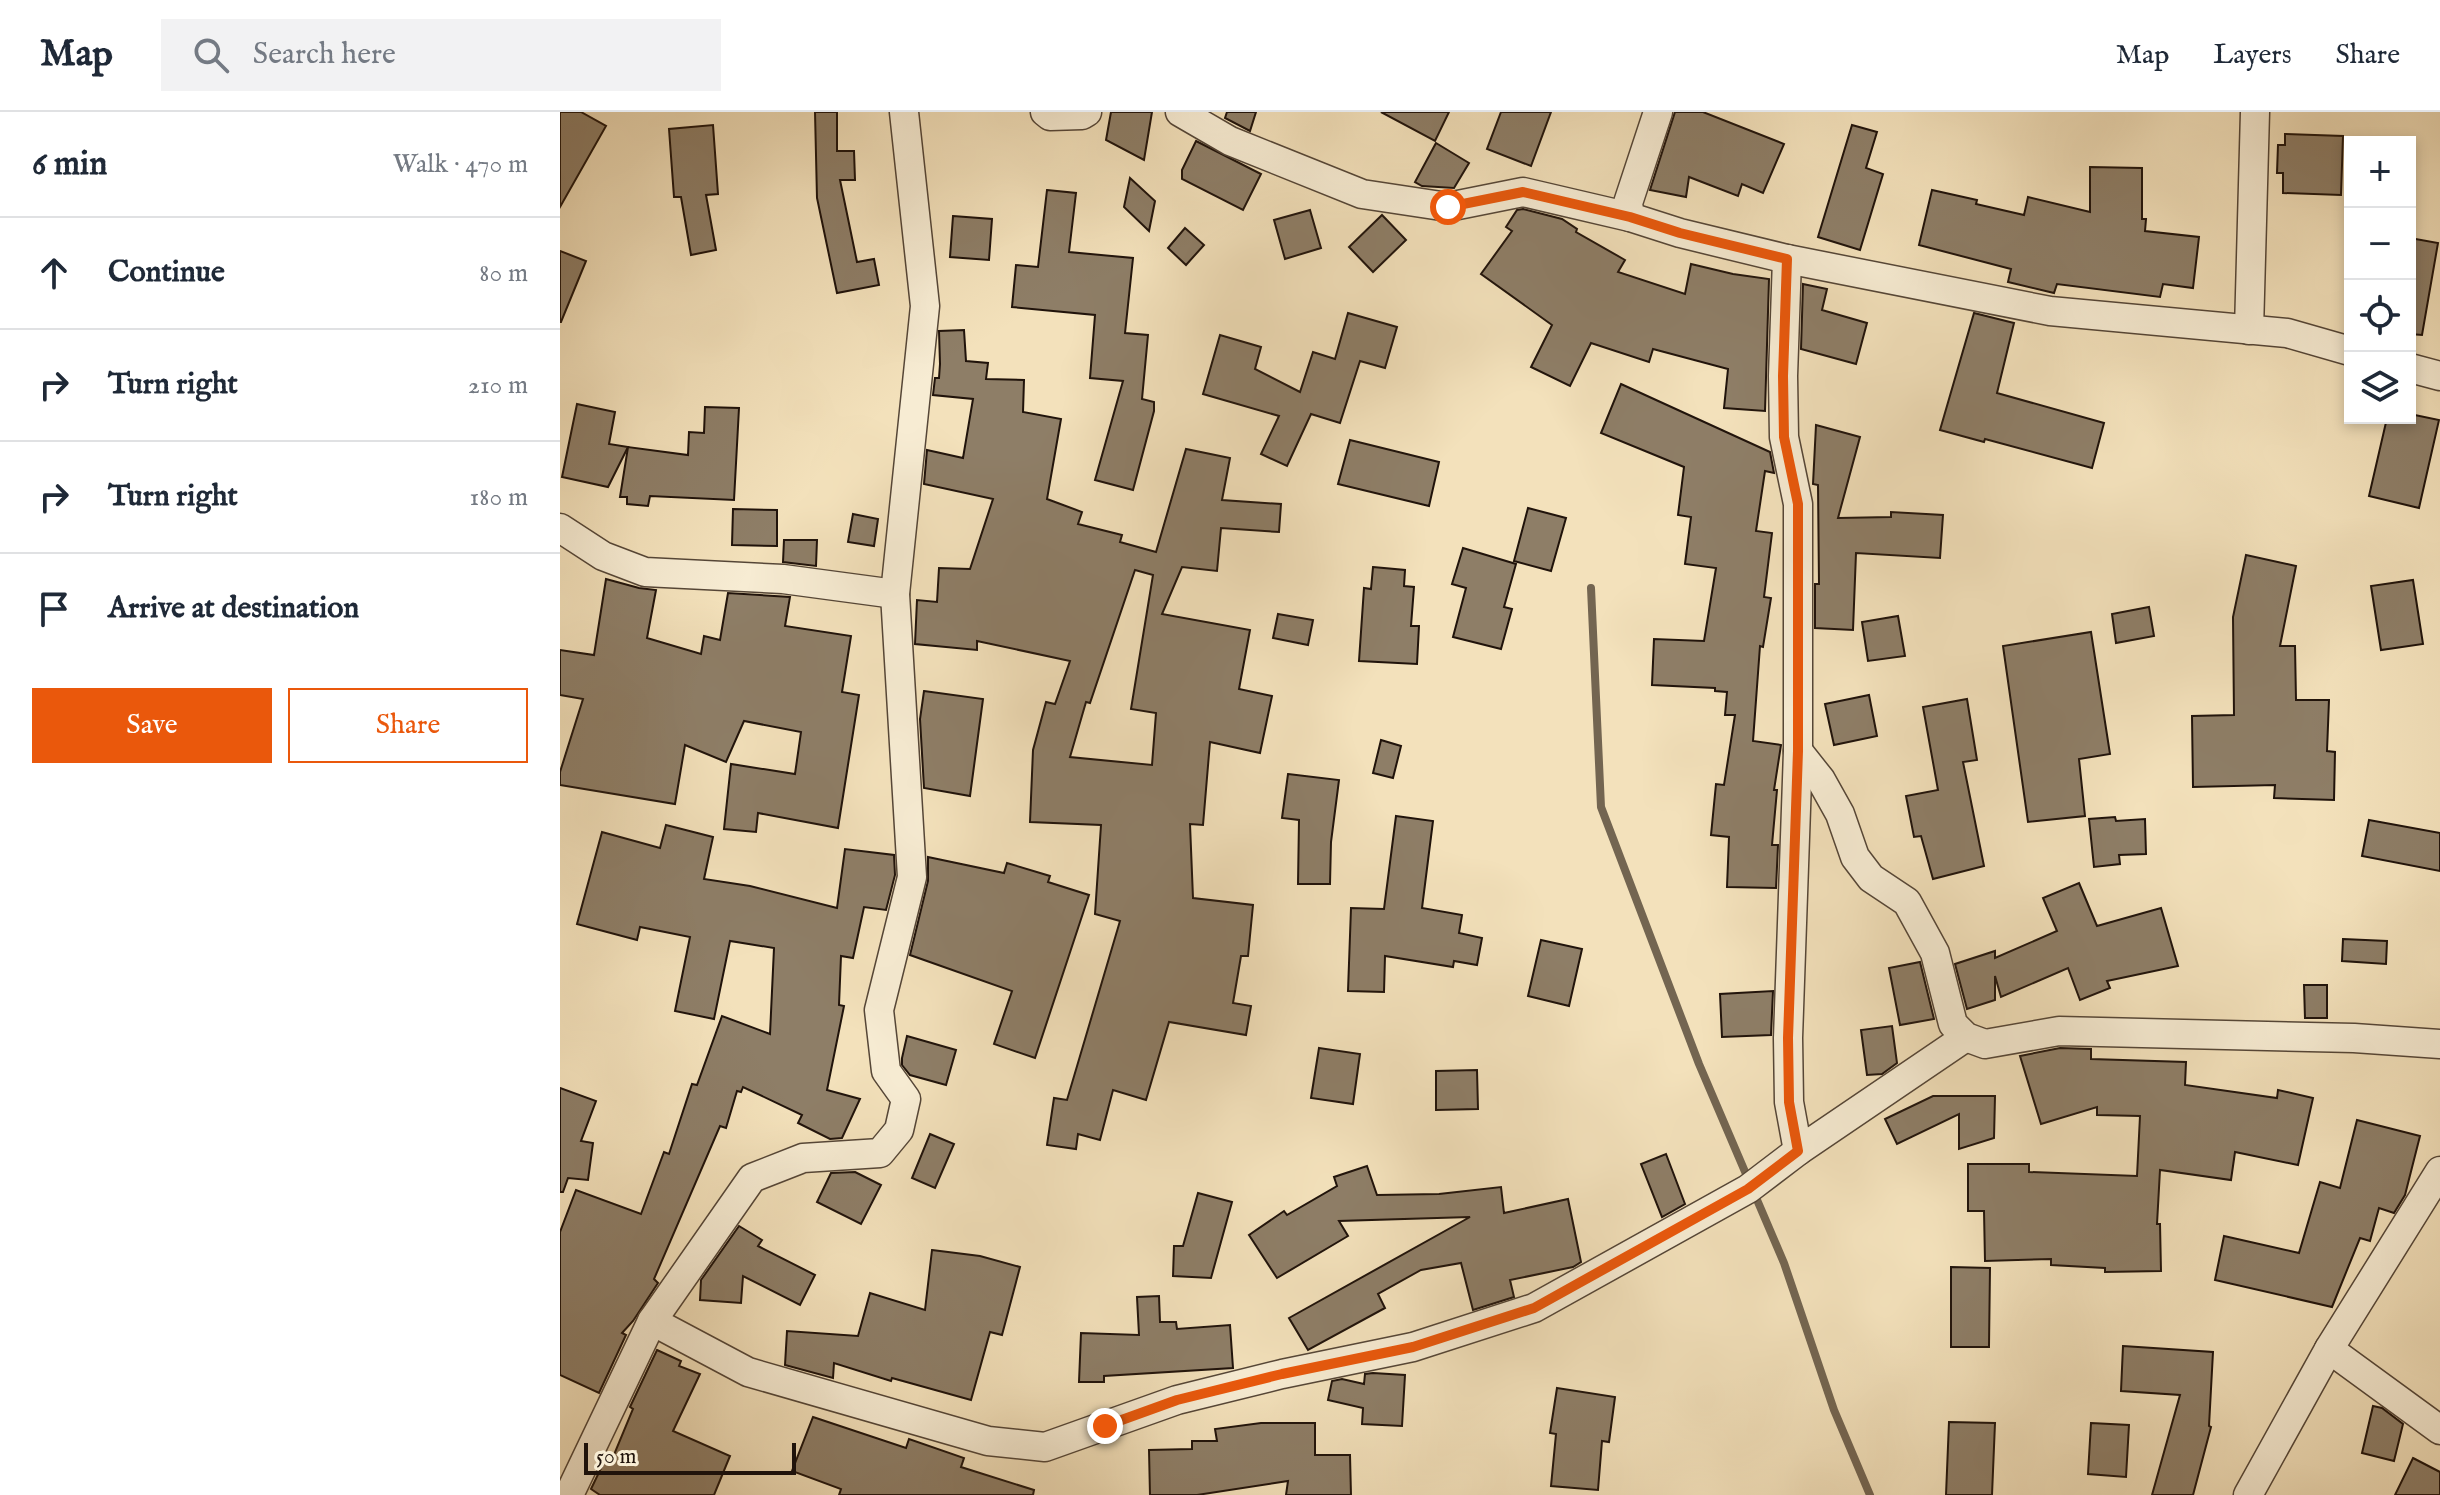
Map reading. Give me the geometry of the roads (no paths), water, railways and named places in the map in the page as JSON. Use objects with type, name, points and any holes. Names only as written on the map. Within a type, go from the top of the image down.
[{"type":"street","points":[[569,1495],[652,1321],[752,1178],[803,1158],[880,1153],[899,1130],[906,1099],[886,1071],[879,1010],[912,877],[895,594],[925,306],[904,112]]},
{"type":"street","points":[[1045,112],[1050,116],[1082,115],[1087,112]]},
{"type":"street","points":[[1180,112],[1230,141],[1362,194],[1448,207],[1523,192],[1787,259],[2050,311],[2287,333],[2344,349]]},
{"type":"street","points":[[1630,217],[1628,203],[1658,112]]},
{"type":"street","points":[[2249,330],[2255,112]]},
{"type":"street","points":[[1787,259],[1784,437],[1798,504],[1798,751],[1788,1038],[1789,1102],[1798,1151]]},
{"type":"street","points":[[2416,370],[2440,376]]},
{"type":"street","points":[[560,528],[603,556],[645,572],[783,579],[895,594]]},
{"type":"street","points":[[1798,751],[1821,780],[1840,814],[1855,857],[1871,878],[1907,902],[1935,953],[1953,1024],[1966,1037],[1985,1044],[2059,1031],[2354,1038],[2440,1044]]},
{"type":"street","points":[[652,1321],[748,1372],[988,1441],[1045,1447],[1177,1400],[1413,1347],[1534,1308],[1759,1181],[1966,1037]]},
{"type":"street","points":[[2248,1495],[2329,1349],[2440,1171]]},
{"type":"street","points":[[2329,1349],[2440,1430]]},
{"type":"waterway","points":[[1591,588],[1601,807],[1699,1064],[1784,1263],[1834,1410],[1870,1495]]}]
